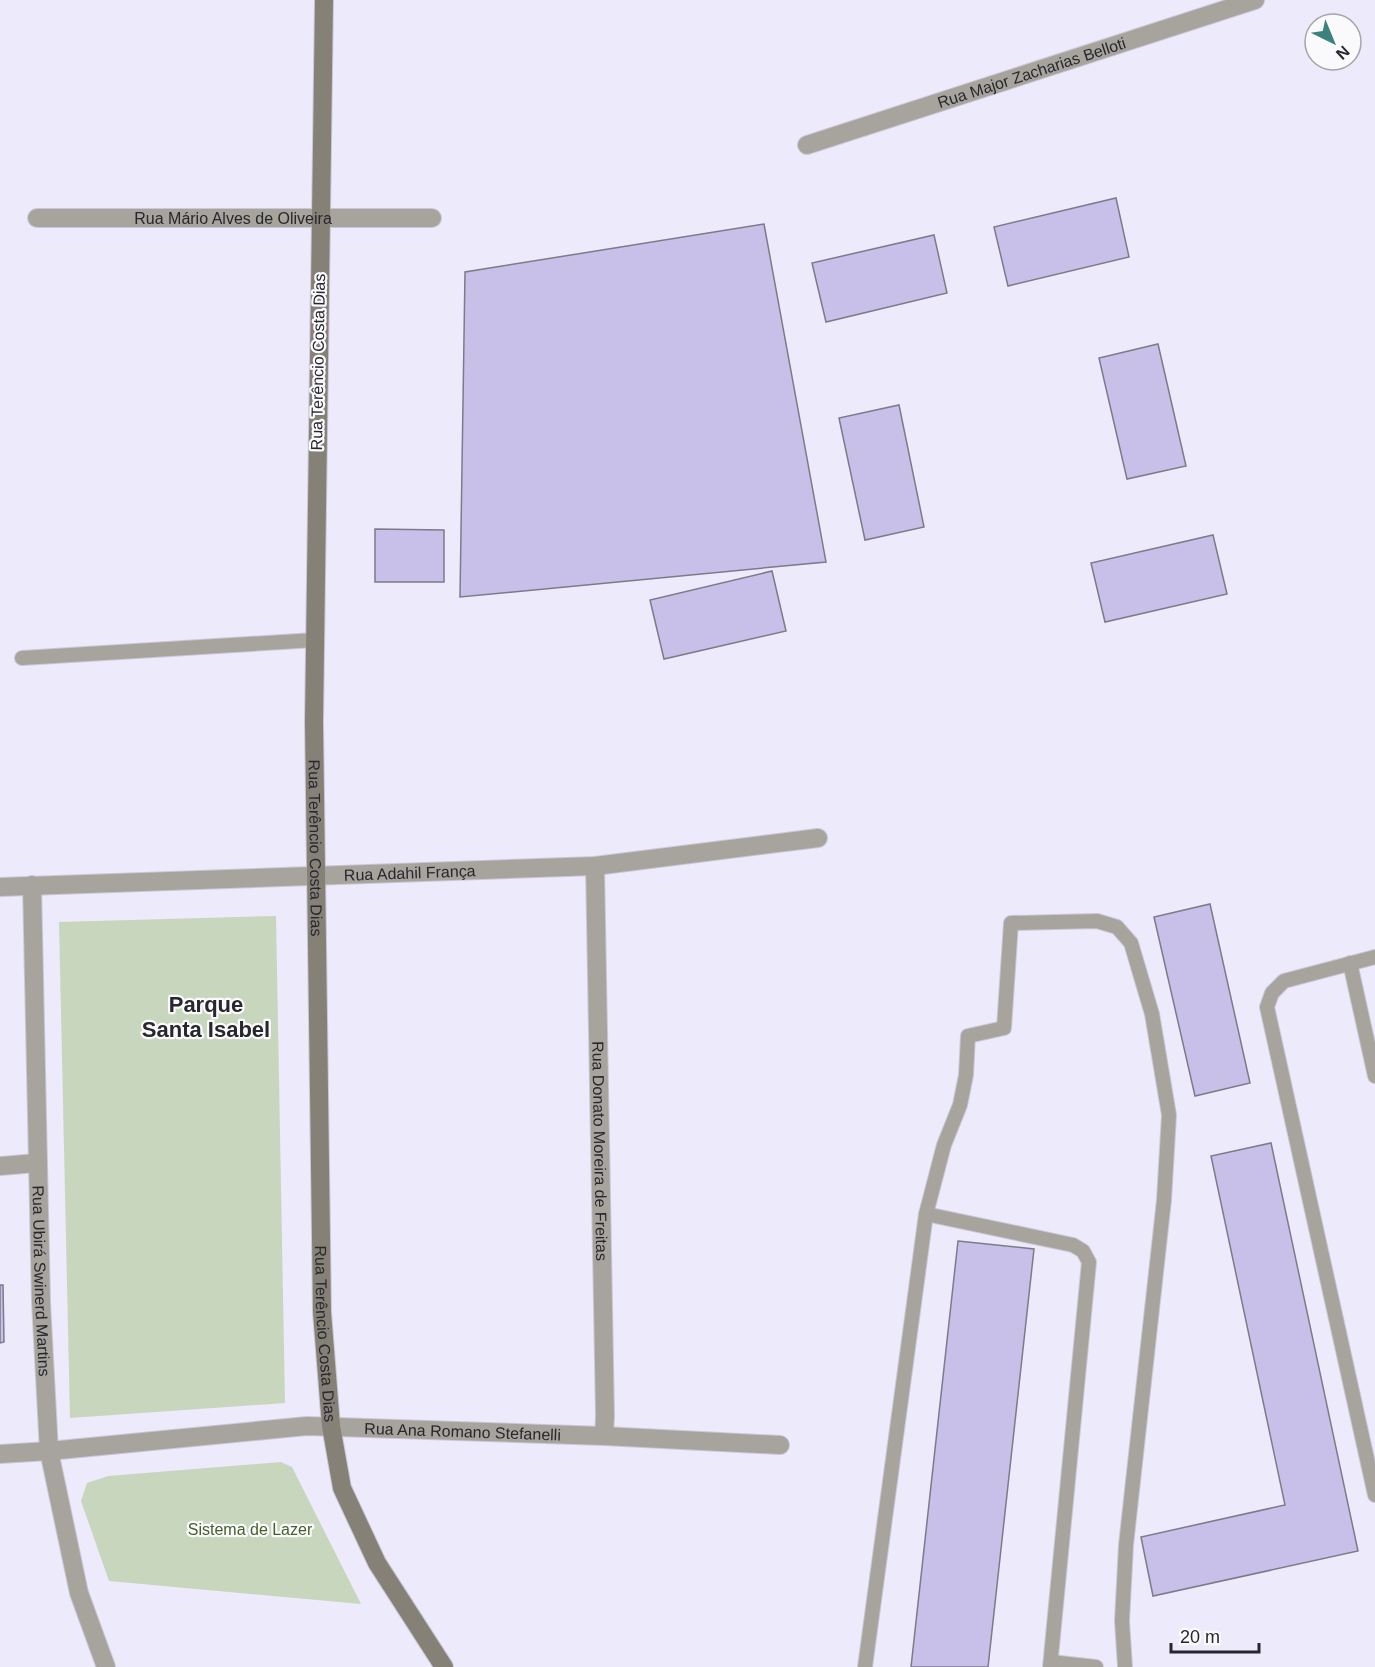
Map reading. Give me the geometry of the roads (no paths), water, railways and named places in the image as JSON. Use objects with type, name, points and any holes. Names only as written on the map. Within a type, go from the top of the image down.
[{"type":"street","name":"Rua Terêncio Costa Dias","points":[[324,0],[315,640],[322,1312],[331,1426],[342,1488],[377,1563],[444,1667]]},
{"type":"street","name":"Rua Major Zacharias Belloti","points":[[807,145],[1255,0]]},
{"type":"street","name":"Rua Mário Alves de Oliveira","points":[[37,218],[432,218]]},
{"type":"street","name":"Rua Adahil França","points":[[0,887],[595,866],[818,838]]},
{"type":"street","name":"Rua Donato Moreira de Freitas","points":[[595,866],[604,1436]]},
{"type":"street","name":"Rua Ubirá Swinerd Martins","points":[[33,885],[37,1163],[49,1451],[79,1593],[106,1667]]},
{"type":"street","points":[[0,1166],[37,1163]]},
{"type":"street","name":"Rua Ana Romano Stefanelli","points":[[0,1454],[307,1426],[604,1436],[780,1445]]},
{"type":"lane","points":[[22,658],[315,640]]},
{"type":"lane","points":[[865,1667],[926,1214],[944,1145],[960,1105],[966,1075],[968,1036],[1004,1028],[1011,923],[1097,921],[1117,927],[1131,943],[1149,1004],[1169,1115],[1164,1200],[1126,1545],[1122,1621],[1125,1667]]},
{"type":"lane","points":[[1375,957],[1284,981],[1272,993],[1267,1007],[1375,1495]]},
{"type":"lane","points":[[1350,963],[1375,1076]]},
{"type":"lane","points":[[926,1214],[1073,1245],[1083,1251],[1089,1262],[1050,1664],[1096,1667]]},
{"type":"district","name":"Parque Santa Isabel","points":[[206,1016]]},
{"type":"park label","name":"Sistema de Lazer","points":[[250,1529]]}]
